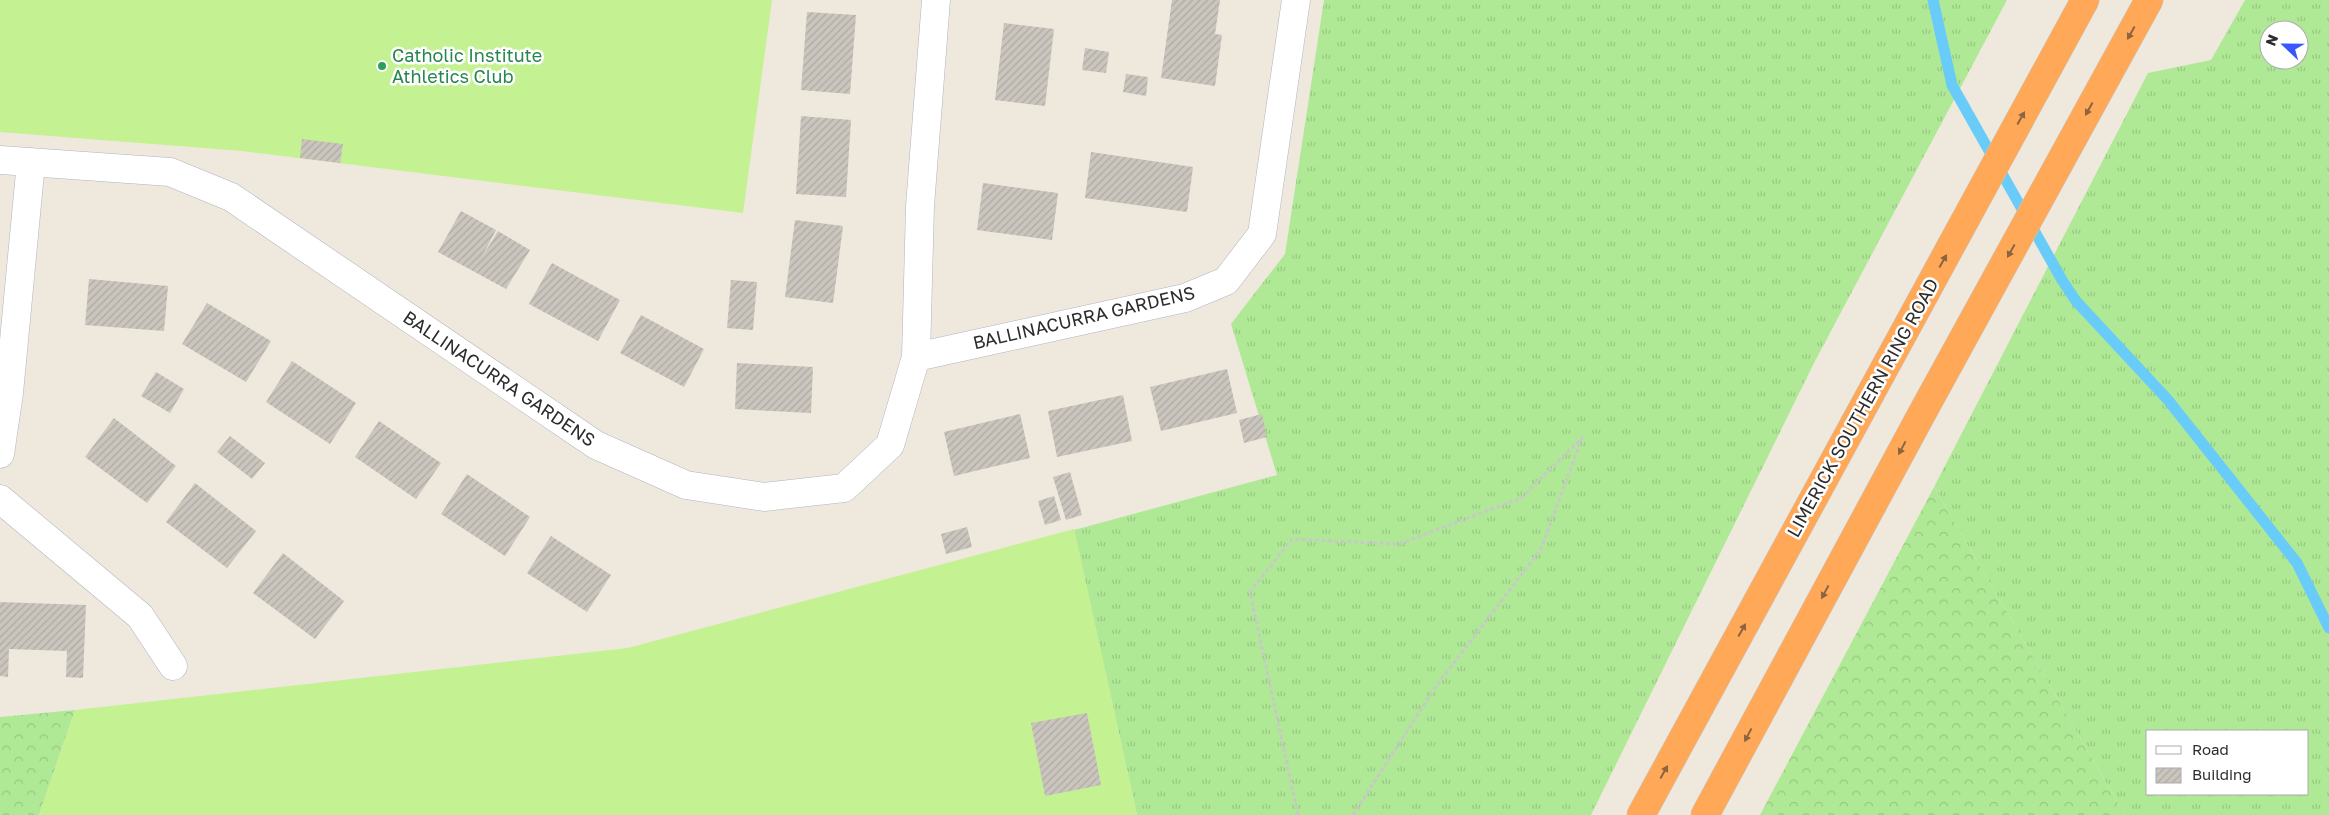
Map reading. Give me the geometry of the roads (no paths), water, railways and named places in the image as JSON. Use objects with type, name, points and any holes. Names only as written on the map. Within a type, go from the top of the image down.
[{"type":"highway","name":"LIMERICK SOUTHERN RING ROAD","points":[[1640,815],[2085,0]]},
{"type":"highway","points":[[1705,815],[1926,406],[2149,0]]},
{"type":"street","name":"BALLINACURRA GARDENS","points":[[0,160],[170,172],[231,197],[596,445],[686,485],[764,497],[844,488],[890,445],[916,357],[920,206],[936,0]]},
{"type":"street","name":"BALLINACURRA GARDENS","points":[[916,357],[1184,298],[1226,281],[1262,234],[1296,0]]},
{"type":"street","points":[[0,454],[9,393],[31,162]]},
{"type":"street","points":[[0,499],[140,616],[173,666]]},
{"type":"waterway","points":[[1933,0],[1952,85],[2062,280],[2076,301],[2168,400],[2297,563],[2329,628]]},
{"type":"place","name":"Catholic Institute Athletics Club","points":[[382,66]]}]
